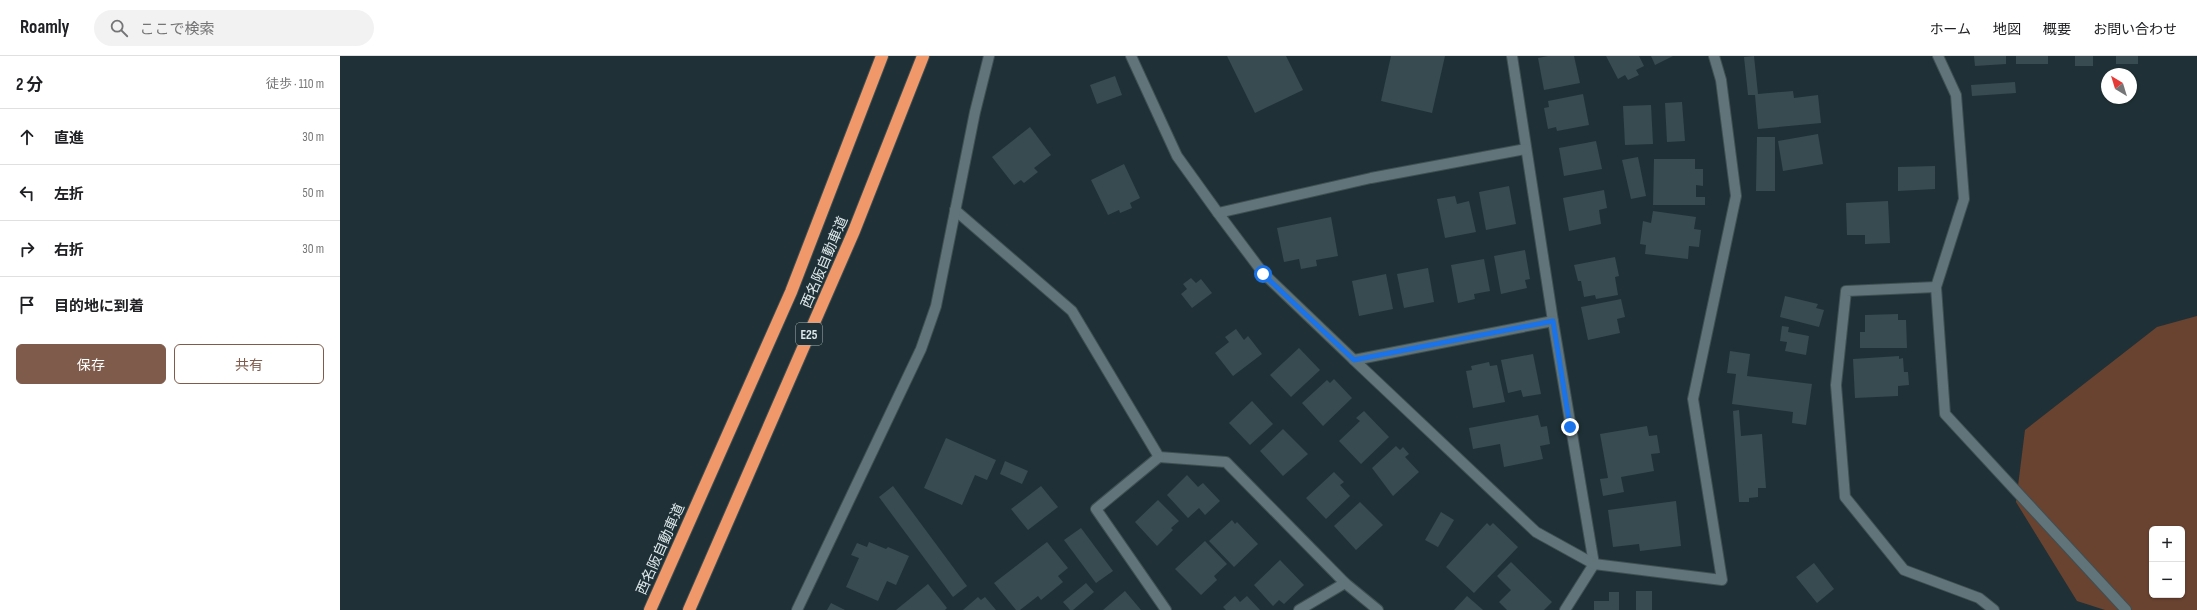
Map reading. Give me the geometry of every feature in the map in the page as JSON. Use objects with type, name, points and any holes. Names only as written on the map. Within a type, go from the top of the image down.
[{"type":"highway","name":"西名阪自動車道","points":[[650,610],[791,292],[882,56]]},
{"type":"highway","name":"西名阪自動車道","points":[[689,610],[854,231],[923,56]]},
{"type":"street","points":[[797,610],[921,349],[936,306],[975,112],[989,56]]},
{"type":"street","points":[[1131,56],[1177,156],[1263,274],[1536,532],[1594,564],[1722,580],[1692,399],[1736,196],[1721,80],[1714,56]]},
{"type":"street","points":[[1512,56],[1553,321],[1594,564],[1565,610]]},
{"type":"street","points":[[1938,56],[1956,95],[1964,199],[1936,287],[1945,414],[2126,610]]},
{"type":"street","points":[[1218,213],[1370,178],[1526,149]]},
{"type":"street","points":[[955,210],[1072,311],[1159,456]]},
{"type":"street","points":[[1936,287],[1846,292],[1836,385],[1845,497],[1904,570],[1979,598],[1994,610]]},
{"type":"street","points":[[1354,360],[1553,321]]},
{"type":"street","points":[[1166,610],[1096,509],[1159,456],[1226,462],[1345,583],[1378,610]]},
{"type":"street","points":[[1299,610],[1345,583]]},
{"type":"shaded area","points":[[2197,316],[2197,610],[2105,610],[2077,601],[2016,502],[2025,430],[2157,327]]},
{"type":"building","points":[[1227,56],[1286,56],[1303,90],[1255,113]]},
{"type":"building","points":[[1391,56],[1445,56],[1432,113],[1381,101]]},
{"type":"building","points":[[1548,56],[1574,56],[1580,83],[1544,90],[1538,58]]},
{"type":"building","points":[[1606,56],[1639,56],[1644,66],[1636,70],[1639,75],[1628,80],[1625,75],[1618,79]]},
{"type":"building","points":[[1651,56],[1673,56],[1655,65]]},
{"type":"building","points":[[1754,56],[1758,94],[1793,91],[1794,98],[1818,95],[1821,123],[1758,129],[1755,95],[1748,95],[1744,57]]},
{"type":"building","points":[[1974,56],[2006,56],[2006,64],[1975,66]]},
{"type":"building","points":[[2016,56],[2048,56],[2048,64],[2016,64]]},
{"type":"building","points":[[2075,56],[2093,56],[2093,66],[2075,66]]},
{"type":"building","points":[[2116,56],[2138,56],[2138,64],[2116,64]]},
{"type":"building","points":[[1115,76],[1122,95],[1097,104],[1090,85]]},
{"type":"building","points":[[2015,82],[2016,93],[1972,96],[1971,85]]},
{"type":"building","points":[[1583,94],[1589,125],[1557,131],[1556,127],[1548,129],[1544,108],[1549,107],[1548,101]]},
{"type":"building","points":[[1682,102],[1685,141],[1667,142],[1665,103]]},
{"type":"building","points":[[1651,105],[1653,144],[1625,145],[1623,106]]},
{"type":"building","points":[[1030,127],[1051,155],[1034,168],[1038,172],[1024,183],[1021,180],[1014,185],[992,157]]},
{"type":"building","points":[[1818,134],[1823,164],[1783,171],[1778,141]]},
{"type":"building","points":[[1757,137],[1775,137],[1775,191],[1756,191]]},
{"type":"building","points":[[1596,141],[1602,169],[1564,176],[1559,148]]},
{"type":"building","points":[[1638,157],[1646,196],[1631,199],[1622,160]]},
{"type":"building","points":[[1654,159],[1695,159],[1695,169],[1703,169],[1703,186],[1696,185],[1696,197],[1705,197],[1705,205],[1653,205]]},
{"type":"building","points":[[1124,164],[1140,198],[1130,203],[1132,208],[1120,213],[1119,210],[1108,215],[1091,180]]},
{"type":"building","points":[[1935,166],[1935,189],[1898,191],[1898,167]]},
{"type":"building","points":[[1509,186],[1516,224],[1486,230],[1479,192]]},
{"type":"building","points":[[1604,190],[1607,208],[1599,210],[1601,224],[1569,231],[1563,198]]},
{"type":"building","points":[[1455,196],[1457,204],[1469,201],[1476,232],[1445,238],[1437,199]]},
{"type":"building","points":[[1888,201],[1890,243],[1865,244],[1865,235],[1847,235],[1846,203]]},
{"type":"building","points":[[1653,211],[1696,217],[1694,229],[1701,230],[1699,247],[1689,246],[1688,259],[1645,254],[1646,245],[1640,244],[1643,221],[1651,223]]},
{"type":"building","points":[[1331,217],[1338,256],[1316,260],[1317,266],[1301,269],[1299,259],[1284,262],[1277,228]]},
{"type":"building","points":[[1525,250],[1530,279],[1525,280],[1527,288],[1501,294],[1494,256]]},
{"type":"building","points":[[1615,257],[1619,276],[1615,277],[1618,295],[1596,299],[1595,295],[1584,297],[1581,281],[1578,281],[1574,265]]},
{"type":"building","points":[[1484,259],[1490,291],[1474,294],[1475,299],[1458,303],[1451,265]]},
{"type":"building","points":[[1428,268],[1434,302],[1404,308],[1397,274]]},
{"type":"building","points":[[1386,274],[1393,309],[1359,316],[1352,281]]},
{"type":"building","points":[[1191,278],[1196,283],[1201,279],[1212,293],[1192,308],[1181,294],[1187,289],[1183,284]]},
{"type":"building","points":[[1785,296],[1818,304],[1816,308],[1824,310],[1819,327],[1780,317]]},
{"type":"building","points":[[1621,299],[1625,317],[1617,319],[1620,333],[1588,340],[1581,307]]},
{"type":"building","points":[[1898,314],[1898,320],[1906,320],[1907,348],[1860,348],[1860,332],[1865,332],[1865,315]]},
{"type":"building","points":[[1782,326],[1789,327],[1788,332],[1809,336],[1806,355],[1785,351],[1787,342],[1780,341]]},
{"type":"building","points":[[1236,329],[1244,340],[1248,336],[1262,354],[1233,376],[1215,353],[1229,342],[1225,337]]},
{"type":"building","points":[[1299,348],[1320,370],[1291,397],[1270,375]]},
{"type":"building","points":[[1730,351],[1750,354],[1747,376],[1812,384],[1806,425],[1792,423],[1793,412],[1732,404],[1736,374],[1727,373]]},
{"type":"building","points":[[1533,354],[1541,394],[1523,397],[1521,390],[1508,393],[1501,360]]},
{"type":"building","points":[[1899,356],[1899,359],[1903,358],[1904,372],[1908,372],[1909,385],[1898,386],[1898,396],[1855,398],[1853,359]]},
{"type":"building","points":[[1489,362],[1490,366],[1497,365],[1505,402],[1473,408],[1466,371],[1472,370],[1471,366]]},
{"type":"building","points":[[1334,379],[1352,398],[1323,426],[1302,403],[1327,380],[1330,383]]},
{"type":"building","points":[[1252,401],[1273,424],[1250,445],[1229,423]]},
{"type":"building","points":[[1739,410],[1741,436],[1762,434],[1766,488],[1758,488],[1758,497],[1749,498],[1749,502],[1739,502],[1733,411]]},
{"type":"building","points":[[1364,411],[1389,437],[1361,464],[1339,441],[1360,421],[1356,418]]},
{"type":"building","points":[[1538,415],[1541,427],[1547,426],[1550,444],[1540,446],[1543,459],[1504,467],[1500,444],[1473,449],[1469,428]]},
{"type":"building","points":[[1647,426],[1649,436],[1657,435],[1660,453],[1651,454],[1654,471],[1621,477],[1624,492],[1603,496],[1600,479],[1608,478],[1600,434]]},
{"type":"building","points":[[1283,429],[1308,454],[1283,476],[1260,451]]},
{"type":"building","points":[[946,438],[996,460],[987,480],[975,475],[962,505],[924,488]]},
{"type":"building","points":[[1396,446],[1400,450],[1403,447],[1409,454],[1405,457],[1419,472],[1393,496],[1372,468]]},
{"type":"building","points":[[1005,461],[1028,471],[1022,484],[1000,474]]},
{"type":"building","points":[[1334,472],[1344,482],[1340,485],[1350,496],[1326,519],[1306,498]]},
{"type":"building","points":[[1187,475],[1198,487],[1203,483],[1220,501],[1205,515],[1199,508],[1188,518],[1167,495]]},
{"type":"building","points":[[893,486],[967,586],[953,597],[879,497]]},
{"type":"building","points":[[1041,486],[1058,507],[1028,530],[1011,509]]},
{"type":"building","points":[[1158,500],[1179,521],[1171,528],[1173,530],[1157,546],[1135,522]]},
{"type":"building","points":[[1676,501],[1681,546],[1640,551],[1639,544],[1613,547],[1608,510]]},
{"type":"building","points":[[1360,502],[1383,525],[1356,550],[1334,526]]},
{"type":"building","points":[[1441,512],[1454,520],[1438,547],[1425,540]]},
{"type":"building","points":[[1232,520],[1235,524],[1237,522],[1258,544],[1234,567],[1209,541]]},
{"type":"building","points":[[1487,523],[1490,526],[1493,523],[1518,547],[1474,593],[1446,567]]},
{"type":"building","points":[[1081,528],[1113,571],[1096,583],[1064,540]]},
{"type":"building","points":[[1205,541],[1227,564],[1214,576],[1217,580],[1201,595],[1175,569]]},
{"type":"building","points":[[869,542],[886,549],[888,547],[909,556],[896,585],[887,581],[878,601],[846,587],[859,558],[851,555],[857,543],[867,547]]},
{"type":"building","points":[[1047,542],[1068,568],[1058,576],[1063,582],[1041,600],[1038,596],[1020,610],[1016,610],[994,583]]},
{"type":"building","points":[[1280,560],[1304,585],[1284,604],[1279,600],[1273,606],[1254,585]]},
{"type":"building","points":[[1511,562],[1552,602],[1544,610],[1507,610],[1499,602],[1511,590],[1497,576]]},
{"type":"building","points":[[1814,563],[1834,589],[1817,603],[1796,577]]},
{"type":"building","points":[[1086,583],[1094,592],[1073,610],[1070,610],[1063,602]]},
{"type":"building","points":[[928,584],[947,608],[945,610],[896,610]]},
{"type":"building","points":[[1125,591],[1141,610],[1103,610]]},
{"type":"building","points":[[1636,591],[1652,591],[1652,610],[1636,610]]},
{"type":"building","points":[[1609,592],[1619,592],[1619,610],[1594,610],[1594,601],[1609,601]]},
{"type":"building","points":[[1235,596],[1240,602],[1247,596],[1260,610],[1226,610],[1223,607]]},
{"type":"building","points":[[1467,596],[1483,610],[1454,610]]},
{"type":"building","points":[[978,597],[981,600],[985,597],[996,610],[963,610]]},
{"type":"building","points":[[831,603],[845,610],[827,610]]},
{"type":"route","points":[[1263,274],[1354,360],[1553,321],[1570,427]]}]
